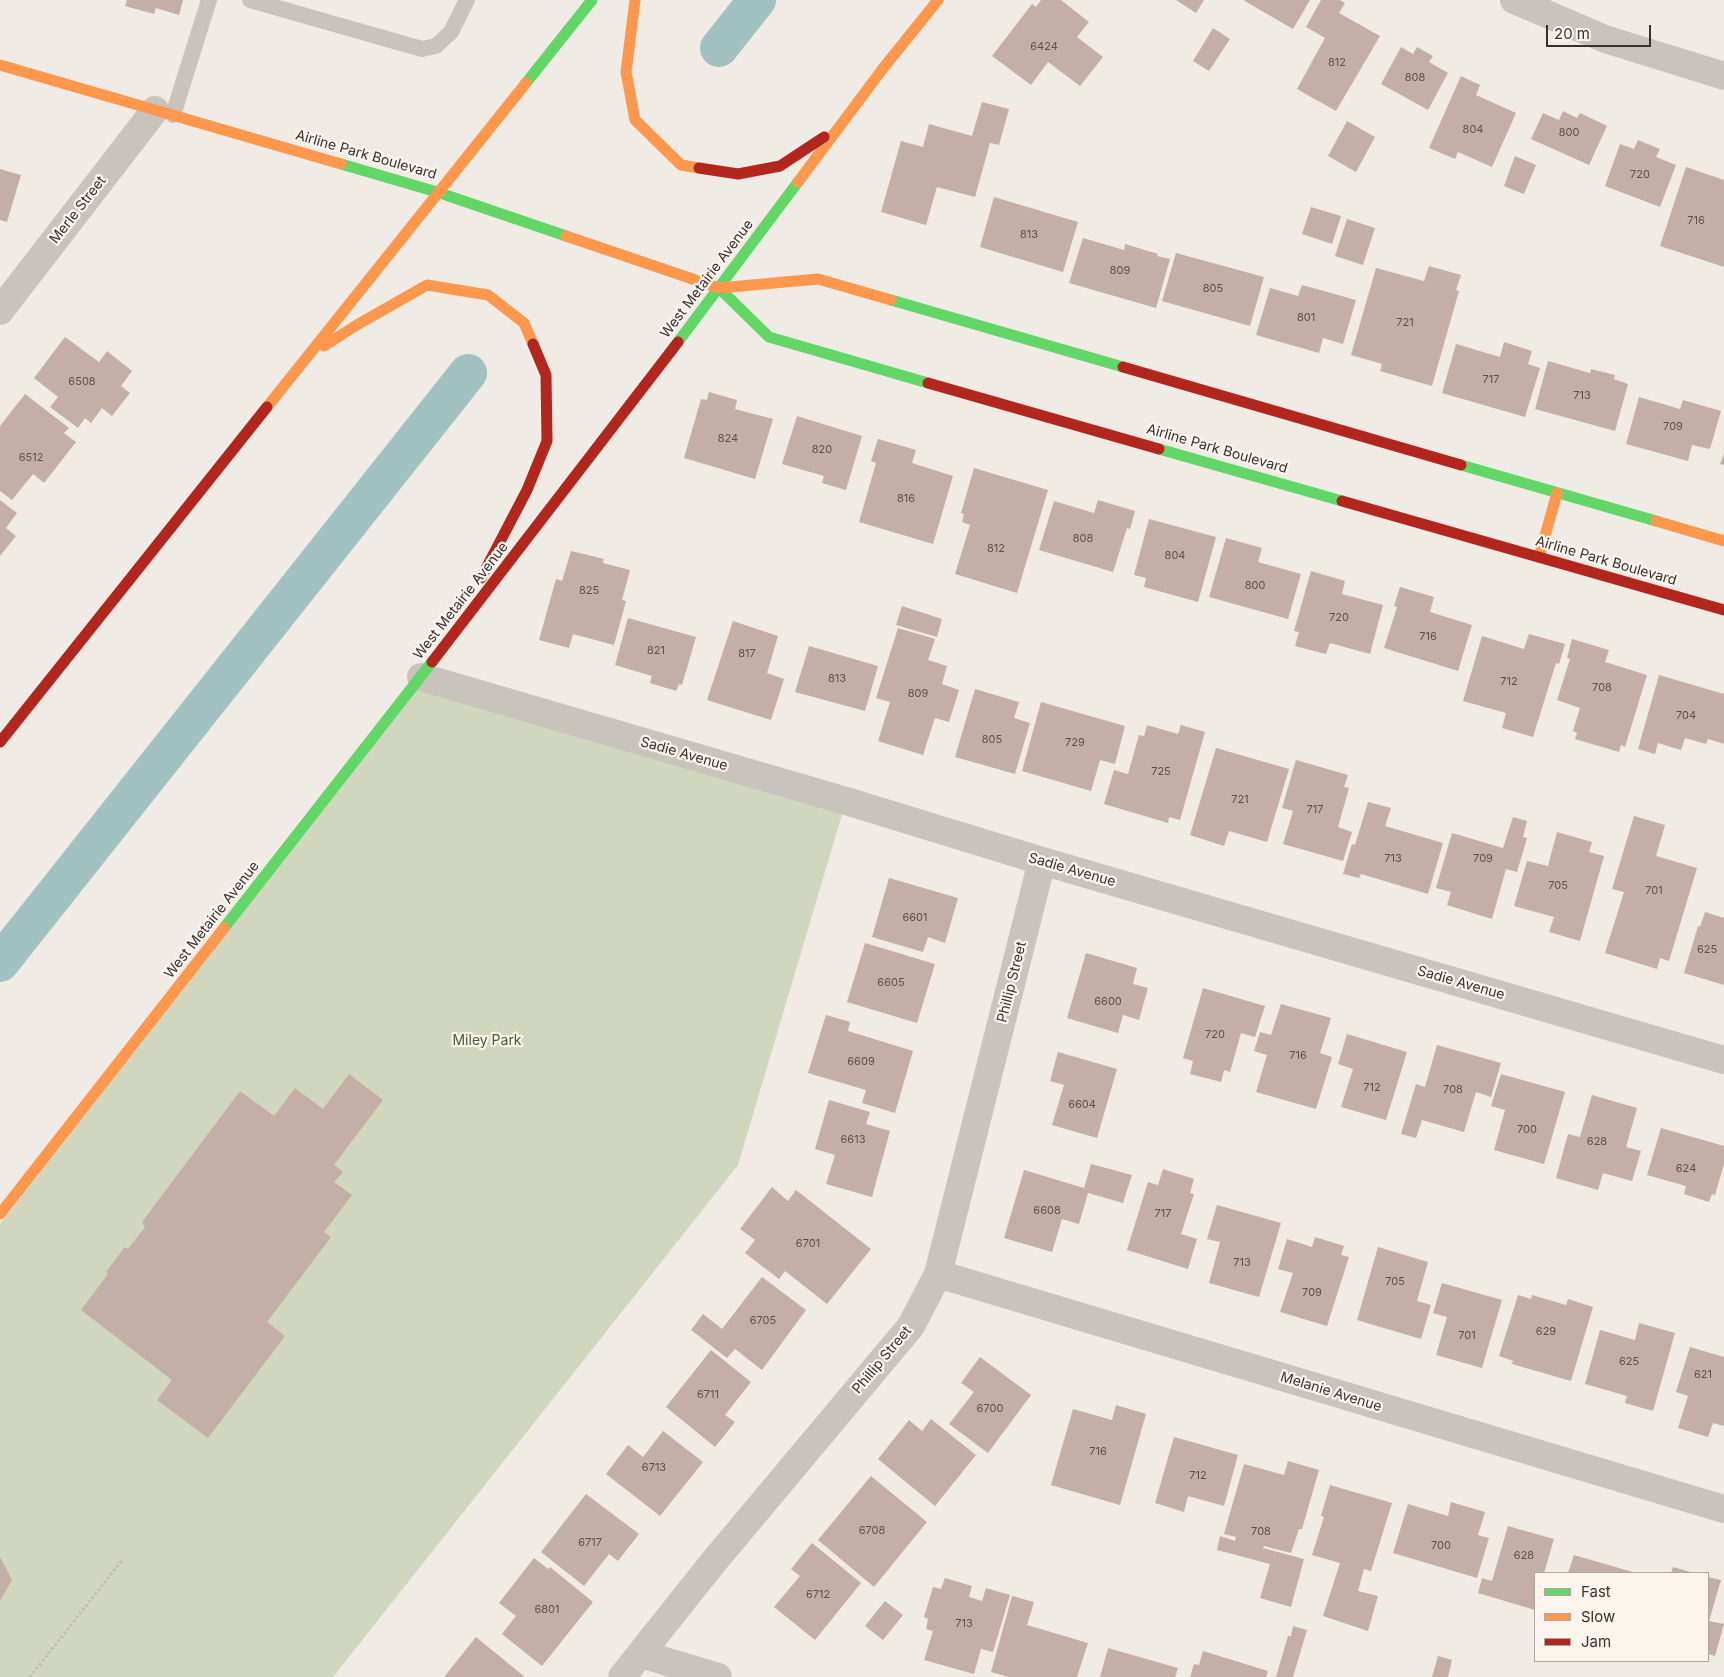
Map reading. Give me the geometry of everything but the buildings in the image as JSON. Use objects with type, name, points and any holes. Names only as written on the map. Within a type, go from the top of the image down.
[{"type":"main road","points":[[0,742],[592,0]]},
{"type":"main road","points":[[636,0],[626,72],[635,120],[681,165],[738,174],[780,166],[839,128]]},
{"type":"main road","name":"West Metairie Avenue","points":[[0,1214],[421,677],[719,288],[884,68],[938,0]]},
{"type":"main road","name":"Airline Park Boulevard","points":[[0,65],[437,192],[719,288],[818,279],[1724,541]]},
{"type":"main road","points":[[305,358],[355,326],[427,285],[488,295],[524,323],[546,375],[547,441],[527,490],[447,643]]},
{"type":"main road","name":"Airline Park Boulevard","points":[[719,288],[768,337],[1724,610]]},
{"type":"main road","points":[[1539,557],[1558,493]]},
{"type":"street","points":[[1514,0],[1605,39],[1724,76]]},
{"type":"street","name":"Merle Street","points":[[0,311],[164,112]]},
{"type":"street","name":"Sadie Avenue","points":[[421,677],[1724,1060]]},
{"type":"street","name":"Phillip Street","points":[[622,1677],[711,1565],[911,1326],[938,1274],[1042,861]]},
{"type":"street","name":"Melanie Avenue","points":[[938,1274],[1724,1510]]},
{"type":"street","points":[[641,1654],[718,1677]]},
{"type":"lane","points":[[164,112],[209,0]]},
{"type":"lane","points":[[250,0],[422,49],[436,46],[451,32],[467,0]]},
{"type":"path","points":[[30,1677],[123,1560]]},
{"type":"green space","name":"Miley Park","points":[[421,677],[846,801],[738,1165],[333,1677],[0,1677],[0,1224]]},
{"type":"waterway","points":[[719,48],[757,0]]},
{"type":"waterway","points":[[0,963],[468,373]]},
{"type":"traffic: fast","points":[[526,83],[592,0]]},
{"type":"traffic: fast","points":[[341,164],[437,192],[566,236]]},
{"type":"traffic: fast","points":[[678,342],[798,182]]},
{"type":"traffic: fast","points":[[719,288],[769,337],[928,383]]},
{"type":"traffic: fast","points":[[891,300],[1123,367]]},
{"type":"traffic: fast","points":[[1159,449],[1342,501]]},
{"type":"traffic: fast","points":[[1461,465],[1656,521]]},
{"type":"traffic: fast","points":[[224,928],[432,662]]},
{"type":"traffic: slow","points":[[635,0],[626,72],[635,120],[681,165],[699,168]]},
{"type":"traffic: slow","points":[[798,182],[884,67],[938,0]]},
{"type":"traffic: slow","points":[[0,65],[341,164]]},
{"type":"traffic: slow","points":[[267,407],[526,83]]},
{"type":"traffic: slow","points":[[566,236],[719,288],[818,279],[891,300]]},
{"type":"traffic: slow","points":[[324,346],[427,285],[488,295],[524,323],[533,344]]},
{"type":"traffic: slow","points":[[1539,557],[1557,493]]},
{"type":"traffic: slow","points":[[1656,521],[1724,541]]},
{"type":"traffic: slow","points":[[0,1214],[224,928]]},
{"type":"traffic: jam","points":[[699,168],[738,174],[780,166],[824,137]]},
{"type":"traffic: jam","points":[[432,662],[678,342]]},
{"type":"traffic: jam","points":[[481,578],[527,490],[547,441],[546,375],[533,344]]},
{"type":"traffic: jam","points":[[1123,367],[1461,465]]},
{"type":"traffic: jam","points":[[928,383],[1159,449]]},
{"type":"traffic: jam","points":[[0,742],[267,407]]},
{"type":"traffic: jam","points":[[1342,501],[1724,610]]}]
